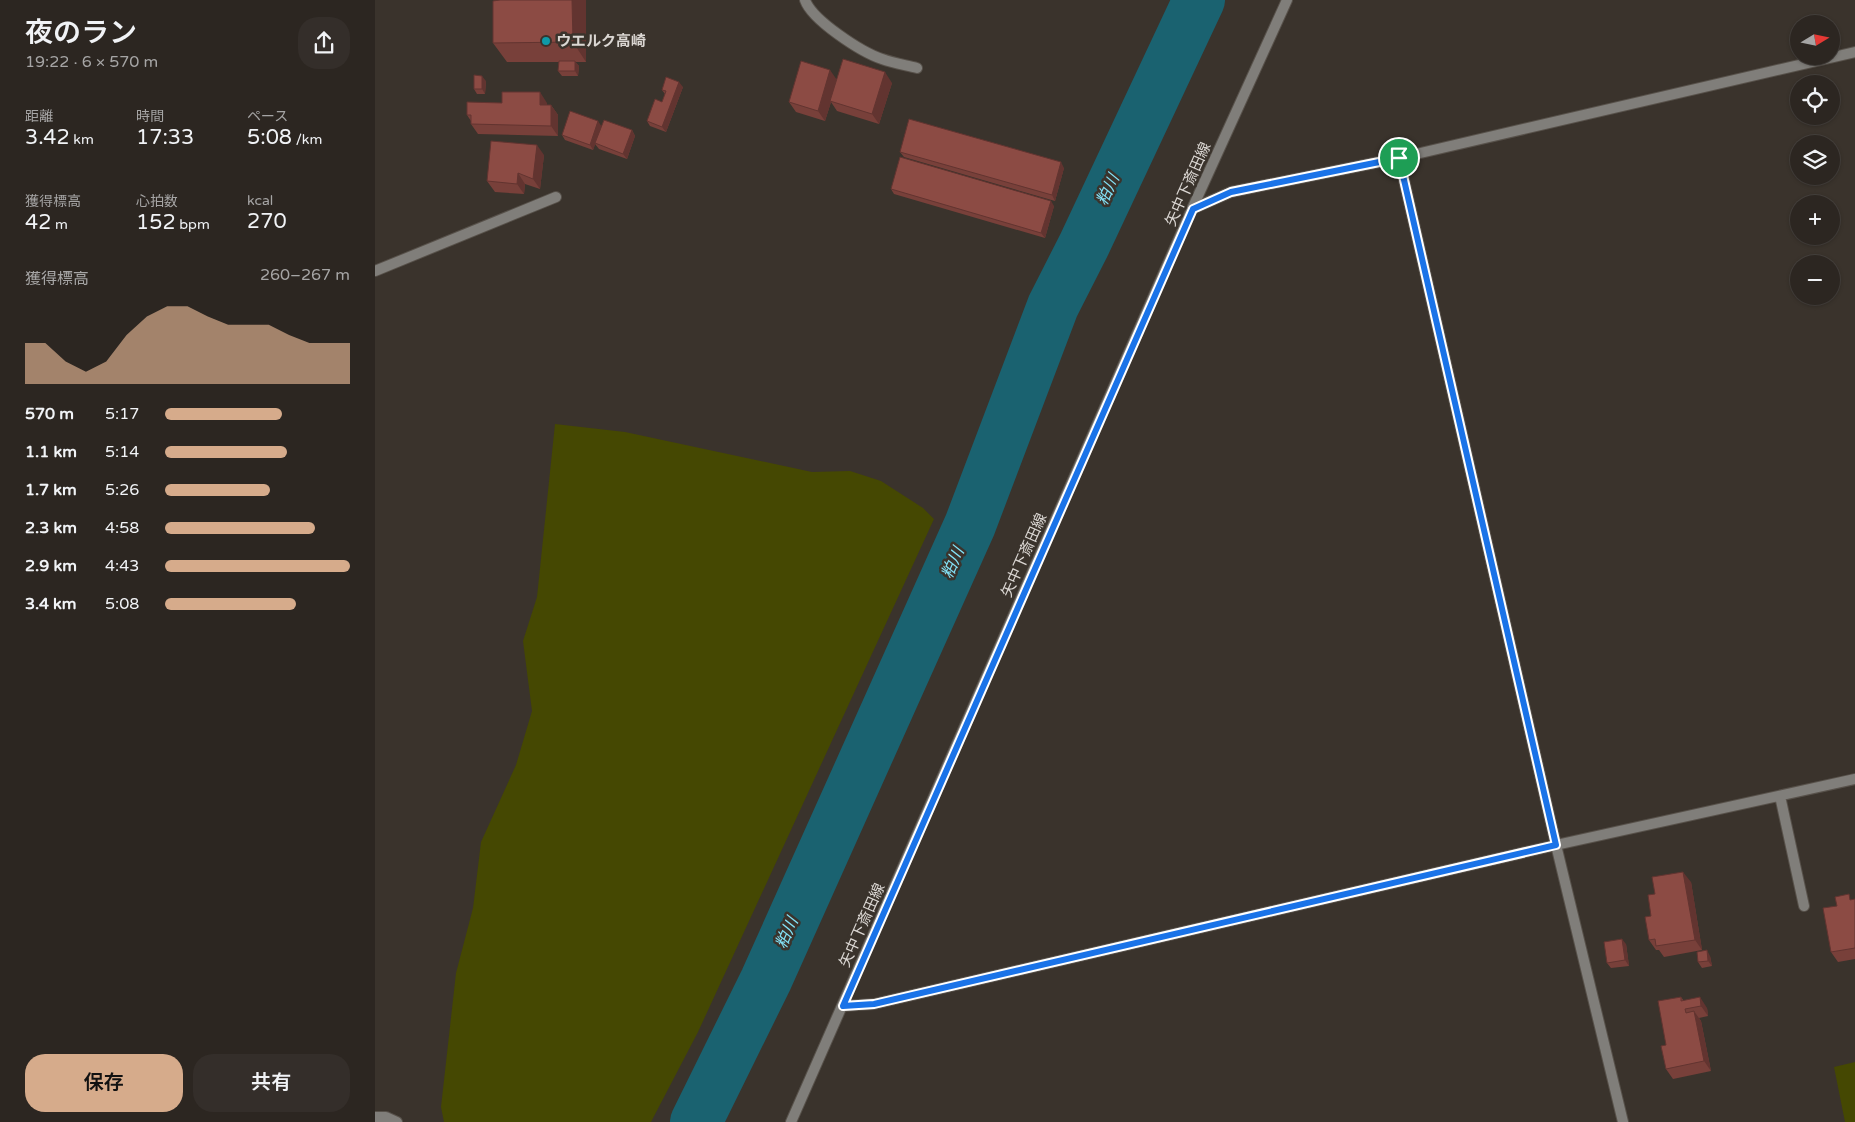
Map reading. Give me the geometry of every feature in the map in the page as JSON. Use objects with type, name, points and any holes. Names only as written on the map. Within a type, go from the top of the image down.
[{"type":"street","points":[[805,0],[808,10],[839,35],[881,59],[917,68]]},
{"type":"street","name":"矢中下斎田線","points":[[791,1122],[1287,0]]},
{"type":"street","points":[[1193,209],[1231,192],[1399,158],[1855,52]]},
{"type":"street","points":[[1399,158],[1556,845],[1623,1122]]},
{"type":"street","points":[[375,272],[556,197]]},
{"type":"street","points":[[843,1006],[874,1004],[1556,845],[1855,779]]},
{"type":"street","points":[[1780,796],[1804,906]]},
{"type":"street","points":[[375,1116],[386,1117],[397,1122]]},
{"type":"shaded area","points":[[555,424],[625,432],[812,472],[850,471],[881,481],[923,508],[934,519],[698,1032],[651,1122],[444,1122],[441,1107],[456,973],[473,908],[481,842],[516,765],[532,711],[523,641],[537,597]]},
{"type":"shaded area","points":[[1855,1062],[1855,1122],[1845,1122],[1834,1067]]},
{"type":"building","points":[[572,0],[573,42],[493,43],[493,1]]},
{"type":"building","points":[[843,59],[885,72],[872,114],[830,101]]},
{"type":"building","points":[[559,61],[575,61],[575,71],[558,71]]},
{"type":"building","points":[[801,61],[830,70],[818,111],[789,102]]},
{"type":"building","points":[[474,75],[482,76],[482,89],[474,89]]},
{"type":"building","points":[[666,77],[679,82],[662,127],[647,121],[655,99],[662,102],[666,91],[662,90]]},
{"type":"building","points":[[502,92],[540,92],[540,105],[551,105],[551,126],[471,124],[471,115],[467,115],[467,102],[502,103]]},
{"type":"building","points":[[570,111],[598,121],[590,145],[562,135]]},
{"type":"building","points":[[909,119],[1061,162],[1052,195],[900,152]]},
{"type":"building","points":[[604,120],[632,130],[623,154],[595,143]]},
{"type":"building","points":[[491,141],[537,145],[533,179],[518,173],[517,184],[487,181]]},
{"type":"building","points":[[900,157],[1051,201],[1041,233],[891,189]]},
{"type":"building","points":[[1683,872],[1695,940],[1656,946],[1655,939],[1649,940],[1645,917],[1651,916],[1648,895],[1655,894],[1652,877]]},
{"type":"building","points":[[1849,894],[1850,900],[1855,899],[1855,948],[1831,952],[1823,908],[1837,906],[1835,897]]},
{"type":"building","points":[[1622,939],[1625,960],[1607,963],[1604,942]]},
{"type":"building","points":[[1707,950],[1708,961],[1698,962],[1697,952]]},
{"type":"building","points":[[1681,997],[1681,1001],[1700,997],[1701,1006],[1685,1009],[1686,1013],[1694,1011],[1704,1061],[1666,1069],[1661,1046],[1666,1045],[1658,1001]]},
{"type":"waterway","name":"粕川","points":[[696,1122],[766,980],[970,525],[1053,306],[1084,245],[1199,0]]},
{"type":"place","name":"ウエルク高崎","points":[[546,41]]},
{"type":"route","points":[[1399,158],[1556,845],[874,1004],[843,1006],[1193,209],[1231,192],[1399,158]]}]
